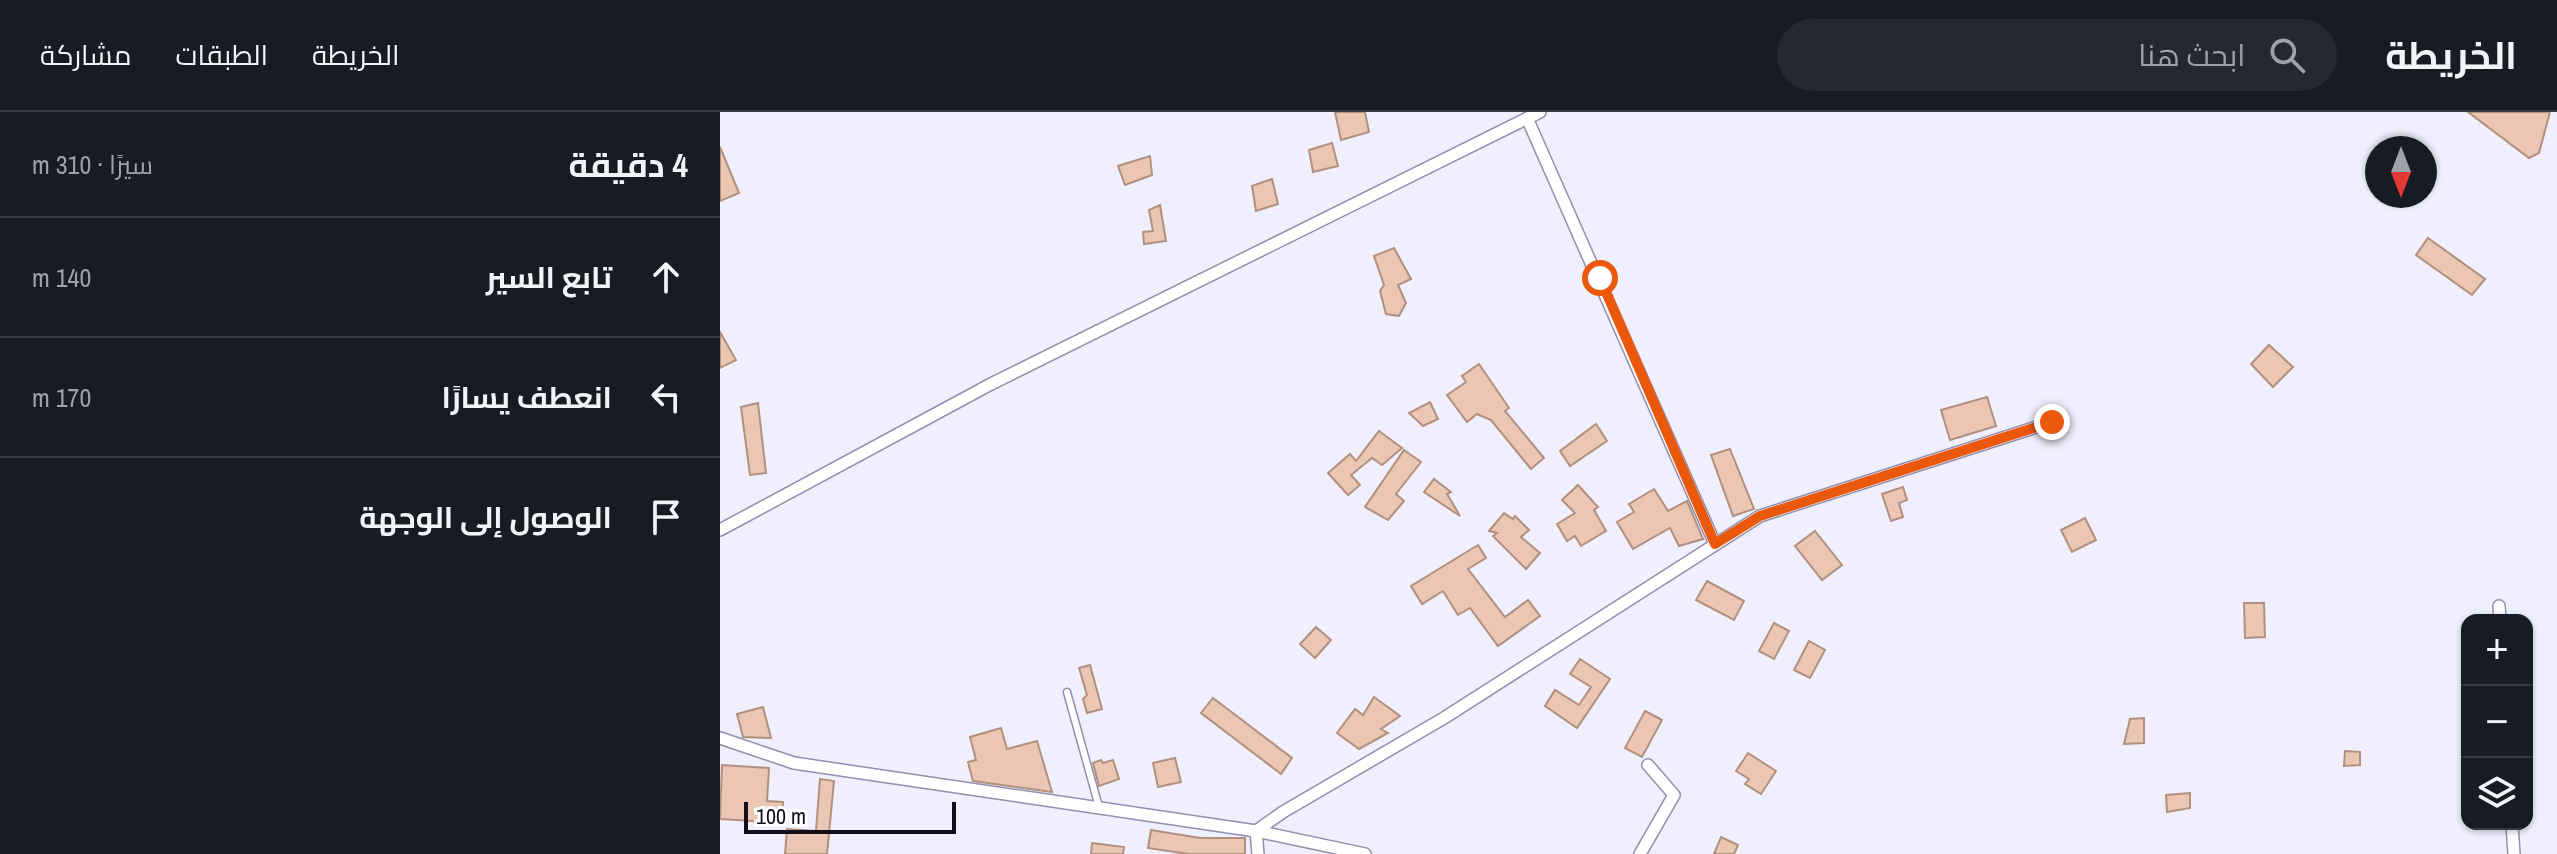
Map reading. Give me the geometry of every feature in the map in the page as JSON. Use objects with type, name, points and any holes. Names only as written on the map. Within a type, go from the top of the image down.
[{"type":"street","points":[[720,530],[991,384],[1540,112]]},
{"type":"street","points":[[1527,118],[1715,544]]},
{"type":"street","points":[[1256,831],[1444,718],[1760,516],[2052,422]]},
{"type":"street","points":[[2499,606],[2500,614]]},
{"type":"street","points":[[720,738],[794,763],[1256,831],[1365,854]]},
{"type":"street","points":[[1640,854],[1674,795],[1648,765]]},
{"type":"street","points":[[2512,830],[2514,854]]},
{"type":"street","points":[[1256,831],[1258,854]]},
{"type":"lane","points":[[1067,692],[1099,807]]},
{"type":"building","points":[[1335,112],[1365,112],[1369,132],[1341,140]]},
{"type":"building","points":[[2468,112],[2550,112],[2539,153],[2529,158]]},
{"type":"building","points":[[1332,143],[1338,166],[1313,172],[1309,150]]},
{"type":"building","points":[[720,147],[739,193],[720,201]]},
{"type":"building","points":[[1150,156],[1152,175],[1125,185],[1118,166]]},
{"type":"building","points":[[1272,179],[1278,204],[1256,211],[1252,186]]},
{"type":"building","points":[[1160,205],[1166,241],[1144,244],[1143,232],[1153,231],[1149,210]]},
{"type":"building","points":[[2428,238],[2485,279],[2472,295],[2416,255]]},
{"type":"building","points":[[1394,248],[1411,279],[1398,285],[1406,303],[1399,316],[1386,314],[1380,291],[1384,285],[1374,256]]},
{"type":"building","points":[[720,332],[736,360],[720,368]]},
{"type":"building","points":[[2269,345],[2293,367],[2273,387],[2251,364]]},
{"type":"building","points":[[1479,364],[1509,408],[1505,411],[1544,458],[1531,469],[1491,420],[1477,414],[1467,422],[1447,395],[1466,382],[1462,376]]},
{"type":"building","points":[[1987,397],[1996,426],[1950,440],[1941,410]]},
{"type":"building","points":[[1430,402],[1438,419],[1423,426],[1409,413]]},
{"type":"building","points":[[758,403],[766,473],[750,475],[741,407]]},
{"type":"building","points":[[1596,424],[1607,441],[1570,466],[1560,451]]},
{"type":"building","points":[[1379,431],[1402,448],[1382,465],[1372,458],[1351,475],[1360,485],[1348,495],[1328,473],[1350,454],[1356,461]]},
{"type":"building","points":[[1730,449],[1754,509],[1733,516],[1711,455]]},
{"type":"building","points":[[1404,450],[1421,462],[1396,494],[1404,501],[1388,520],[1365,507]]},
{"type":"building","points":[[1434,479],[1451,492],[1447,494],[1460,516],[1424,492]]},
{"type":"building","points":[[1578,485],[1598,507],[1594,510],[1606,531],[1581,546],[1575,536],[1567,541],[1557,524],[1575,513],[1562,500]]},
{"type":"building","points":[[1903,487],[1907,500],[1899,503],[1903,517],[1891,521],[1882,494]]},
{"type":"building","points":[[1654,489],[1668,511],[1687,501],[1703,539],[1679,546],[1670,528],[1633,549],[1617,522],[1634,512],[1629,504]]},
{"type":"building","points":[[1504,513],[1513,519],[1515,516],[1529,530],[1521,537],[1540,553],[1526,569],[1493,536],[1497,533],[1489,531]]},
{"type":"building","points":[[2085,518],[2096,540],[2072,552],[2061,530]]},
{"type":"building","points":[[1815,531],[1842,565],[1822,580],[1795,546]]},
{"type":"building","points":[[1478,545],[1486,558],[1468,569],[1505,617],[1528,600],[1540,616],[1498,646],[1470,608],[1458,615],[1443,591],[1422,604],[1411,586]]},
{"type":"building","points":[[1707,581],[1744,601],[1734,620],[1696,600]]},
{"type":"building","points":[[2244,603],[2264,603],[2265,637],[2245,638]]},
{"type":"building","points":[[1774,623],[1789,631],[1774,659],[1759,651]]},
{"type":"building","points":[[1316,627],[1331,640],[1315,658],[1300,644]]},
{"type":"building","points":[[1809,641],[1825,650],[1810,678],[1794,670]]},
{"type":"building","points":[[1580,659],[1610,679],[1577,728],[1545,706],[1555,690],[1579,705],[1591,687],[1570,674]]},
{"type":"building","points":[[1090,665],[1102,709],[1087,713],[1083,699],[1087,695],[1079,668]]},
{"type":"building","points":[[1374,697],[1400,716],[1381,729],[1388,733],[1359,749],[1337,733],[1355,709],[1363,715]]},
{"type":"building","points":[[1213,698],[1292,758],[1281,774],[1201,713]]},
{"type":"building","points":[[763,707],[771,738],[743,737],[737,714]]},
{"type":"building","points":[[1645,711],[1662,720],[1642,757],[1625,748]]},
{"type":"building","points":[[2144,718],[2144,743],[2124,744],[2130,719]]},
{"type":"building","points":[[1001,728],[1007,749],[1037,741],[1052,792],[973,781],[968,762],[976,760],[970,737]]},
{"type":"building","points":[[2345,751],[2360,752],[2360,765],[2344,766]]},
{"type":"building","points":[[1748,753],[1776,771],[1761,794],[1745,784],[1749,779],[1736,771]]},
{"type":"building","points":[[1175,758],[1181,782],[1158,787],[1153,763]]},
{"type":"building","points":[[1101,760],[1103,763],[1113,760],[1119,779],[1099,786],[1093,763]]},
{"type":"building","points":[[722,765],[769,768],[767,801],[783,802],[782,823],[720,819]]},
{"type":"building","points":[[820,779],[834,781],[827,854],[785,854],[787,829],[816,831]]},
{"type":"building","points":[[2190,793],[2190,808],[2167,812],[2166,795]]},
{"type":"building","points":[[1151,830],[1200,838],[1245,838],[1245,854],[1188,854],[1148,848]]},
{"type":"building","points":[[1721,837],[1738,845],[1734,854],[1714,854]]},
{"type":"building","points":[[1092,843],[1124,847],[1123,854],[1091,854]]},
{"type":"route","points":[[1600,278],[1715,544],[1760,516],[2052,422]]}]
